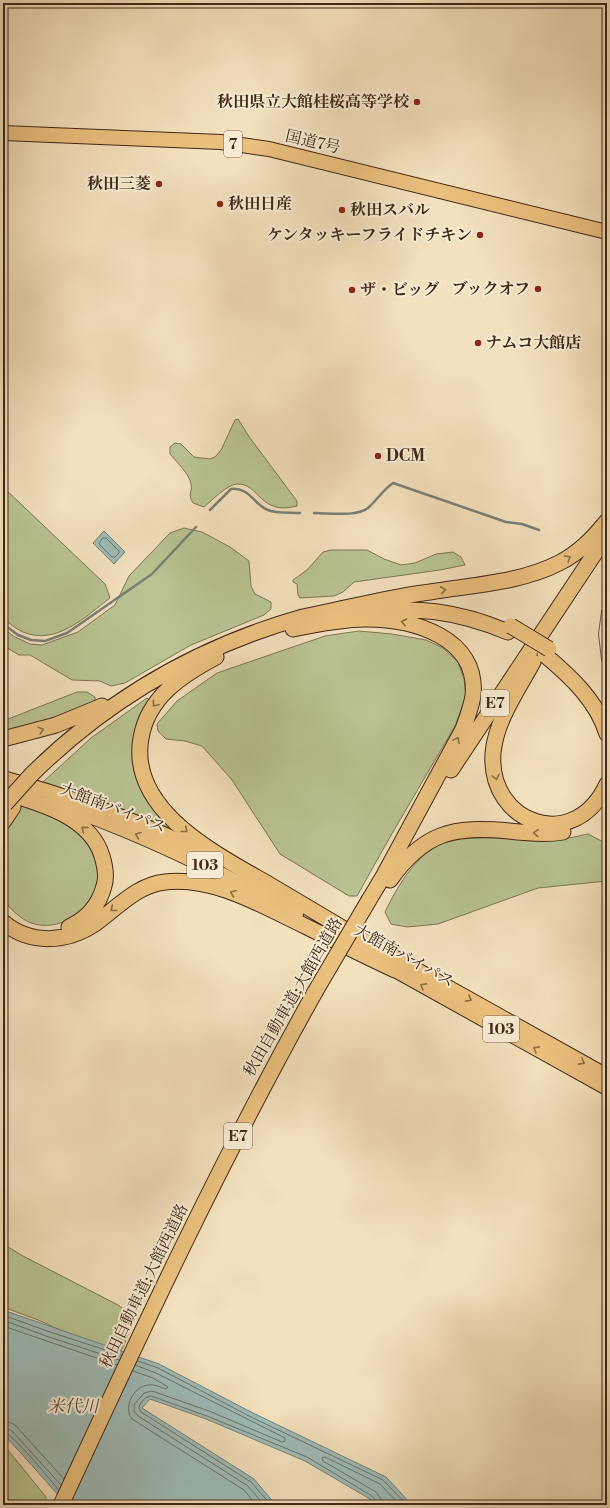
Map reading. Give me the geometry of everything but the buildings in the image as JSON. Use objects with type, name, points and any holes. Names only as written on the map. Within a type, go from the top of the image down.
[{"type":"highway","name":"国道7号","points":[[3,133],[221,142],[269,149],[607,232]]},
{"type":"highway","points":[[3,739],[35,732],[76,718],[124,695],[208,651],[251,634],[304,617],[396,597],[532,574],[571,556],[588,542],[607,521]]},
{"type":"highway","name":"秋田自動車道;大館西道路","points":[[61,1505],[164,1282],[271,1070],[315,992],[372,902],[385,873],[474,734],[607,535]]},
{"type":"highway","points":[[587,565],[503,719],[495,743],[493,764],[498,785],[509,803],[516,811],[534,821],[545,823],[556,824],[567,822],[587,812],[602,795],[607,784]]},
{"type":"highway","points":[[353,606],[397,602],[440,604],[482,614],[547,652],[578,674],[607,711]]},
{"type":"highway","points":[[3,822],[6,803],[36,775],[76,743],[131,702],[189,668],[231,649],[278,633],[351,615],[380,611],[413,609],[432,610],[463,616],[509,629]]},
{"type":"highway","points":[[278,633],[351,620],[371,619],[396,621],[423,628],[446,639],[460,651],[465,659],[472,677],[473,687],[471,706],[468,716],[455,744],[385,873]]},
{"type":"highway","points":[[231,649],[197,668],[176,682],[165,691],[151,709],[146,720],[140,742],[141,764],[147,785],[168,815],[206,846],[361,939]]},
{"type":"highway","points":[[547,652],[573,680],[594,706],[607,734]]},
{"type":"highway","points":[[36,775],[60,747],[91,722],[166,672]]},
{"type":"highway","name":"大館南バイパス","points":[[3,778],[86,803],[165,835],[199,851],[607,1076]]},
{"type":"highway","name":"大館南バイパス","points":[[3,788],[76,810],[166,846],[257,893],[607,1088]]},
{"type":"highway","points":[[3,910],[22,925],[33,929],[44,931],[65,928],[84,918],[98,903],[105,883],[104,862],[97,844],[83,827],[63,814],[47,807],[6,803]]},
{"type":"highway","points":[[372,902],[407,858],[426,843],[437,837],[449,833],[474,830],[542,834],[567,831],[587,823],[607,804]]},
{"type":"highway","points":[[3,922],[19,933],[32,938],[44,939],[68,936],[94,924],[128,897],[140,890],[163,882],[189,881],[208,885],[234,894],[395,970]]},
{"type":"street","points":[[607,612],[604,634],[607,659]]},
{"type":"green space","points":[[238,419],[250,438],[297,501],[297,506],[284,508],[275,507],[267,503],[251,488],[245,485],[237,484],[224,490],[204,507],[193,503],[190,497],[190,480],[170,454],[170,447],[175,443],[181,444],[194,457],[210,459],[215,457],[221,450],[235,420]]},
{"type":"green space","points":[[3,487],[105,584],[110,598],[70,627],[47,635],[35,635],[20,631],[3,618]]},
{"type":"green space","points":[[184,528],[202,532],[230,547],[249,561],[251,586],[255,594],[271,602],[271,609],[264,615],[191,645],[125,683],[111,686],[100,681],[72,680],[30,655],[19,655],[3,643],[3,628],[13,636],[30,644],[42,645],[78,632],[115,605],[129,576],[170,533]]},
{"type":"green space","points":[[331,550],[367,550],[384,559],[401,565],[415,563],[436,554],[453,552],[461,557],[465,565],[354,582],[343,592],[334,596],[300,598],[298,595],[297,584],[293,582],[293,580],[307,570],[323,552]]},
{"type":"green space","points":[[359,631],[392,634],[426,640],[443,648],[458,662],[464,679],[466,697],[455,726],[357,896],[349,896],[280,854],[232,780],[202,746],[185,741],[166,739],[158,731],[157,724],[177,701],[217,673],[325,636]]},
{"type":"green space","points":[[77,692],[87,692],[95,697],[95,701],[64,717],[3,735],[3,721]]},
{"type":"green space","points":[[147,698],[150,701],[134,745],[175,829],[174,832],[120,808],[43,782],[91,738]]},
{"type":"green space","points":[[21,806],[43,811],[67,825],[85,840],[96,855],[100,880],[97,891],[84,909],[64,922],[53,925],[31,923],[19,916],[3,900],[3,834]]},
{"type":"green space","points":[[588,834],[607,844],[607,881],[538,888],[438,924],[407,927],[391,924],[385,912],[400,884],[413,866],[428,852],[449,841],[479,836],[562,839]]},
{"type":"green space","points":[[3,1244],[23,1256],[118,1305],[130,1314],[128,1335],[119,1354],[99,1348],[38,1320],[3,1307]]},
{"type":"green space","points":[[3,1444],[46,1497],[46,1505],[3,1505]]},
{"type":"water","points":[[104,531],[125,552],[114,564],[93,543]]},
{"type":"water","name":"米代川","points":[[3,1310],[159,1364],[251,1412],[386,1477],[412,1505],[374,1505],[370,1499],[305,1461],[206,1419],[150,1399],[142,1408],[254,1479],[276,1505],[67,1505],[3,1434]]},
{"type":"waterway","points":[[314,513],[350,514],[363,511],[368,508],[393,483],[506,522],[522,524],[539,530]]},
{"type":"waterway","points":[[210,510],[231,489],[237,489],[247,493],[263,508],[268,510],[300,513]]},
{"type":"waterway","points":[[3,624],[18,635],[31,640],[45,641],[67,633],[152,574],[196,527]]},
{"type":"place","name":"秋田県立大館桂桜高等学校","points":[[417,102]]},
{"type":"place","name":"秋田三菱","points":[[159,184]]},
{"type":"place","name":"秋田日産","points":[[220,204]]},
{"type":"place","name":"秋田スバル","points":[[342,210]]},
{"type":"place","name":"ケンタッキーフライドチキン","points":[[480,235]]},
{"type":"place","name":"ブックオフ","points":[[538,289]]},
{"type":"place","name":"ザ・ビッグ","points":[[352,290]]},
{"type":"place","name":"ナムコ大館店","points":[[478,343]]},
{"type":"place","name":"DCM","points":[[378,456]]}]
